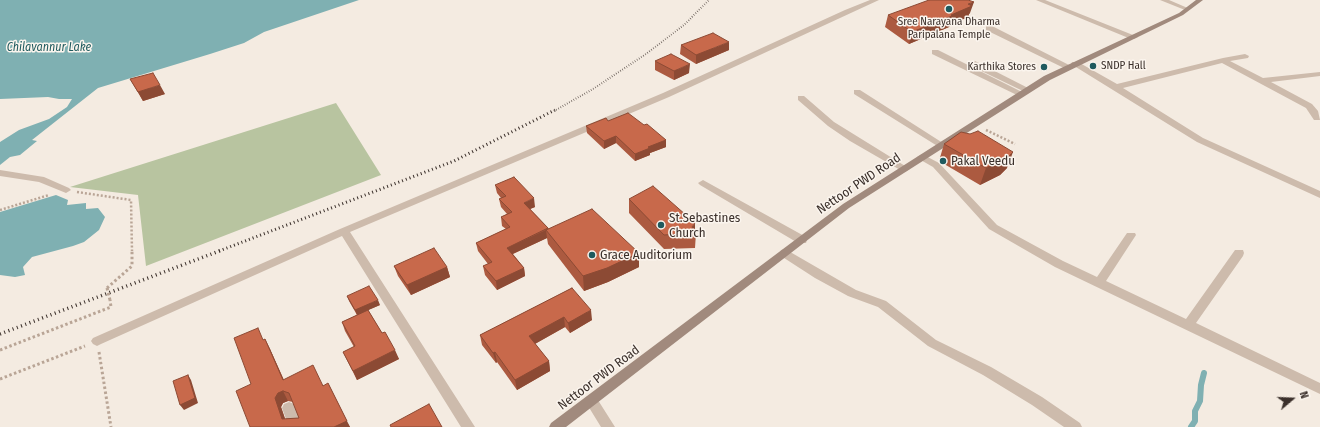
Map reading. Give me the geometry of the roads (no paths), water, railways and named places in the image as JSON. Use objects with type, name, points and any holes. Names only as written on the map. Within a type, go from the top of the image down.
[{"type":"street","points":[[97,341],[344,231],[666,94],[847,11],[876,0]]},
{"type":"street","points":[[1039,0],[1134,37]]},
{"type":"street","points":[[1163,0],[1187,10]]},
{"type":"street","name":"Nettoor PWD Road","points":[[556,427],[846,206],[1046,78],[1134,37],[1187,10],[1200,0]]},
{"type":"street","points":[[989,28],[1072,65],[1116,87],[1200,140],[1320,195]]},
{"type":"street","points":[[935,52],[1025,92]]},
{"type":"street","points":[[1116,87],[1245,56]]},
{"type":"street","points":[[1224,60],[1308,106],[1314,111],[1317,118]]},
{"type":"street","points":[[972,63],[1025,92]]},
{"type":"street","points":[[1262,81],[1320,74]]},
{"type":"street","points":[[857,92],[942,145]]},
{"type":"street","points":[[801,98],[831,124],[853,139],[905,169]]},
{"type":"street","points":[[922,157],[936,165],[993,227],[1059,264],[1320,389]]},
{"type":"street","points":[[3,173],[41,179],[66,190]]},
{"type":"street","points":[[702,183],[802,240]]},
{"type":"street","points":[[344,231],[468,427]]},
{"type":"street","points":[[1099,283],[1131,235]]},
{"type":"street","points":[[785,253],[819,275],[852,293],[882,304],[932,343],[1031,397],[1075,427]]},
{"type":"street","points":[[1188,325],[1239,253]]},
{"type":"street","points":[[591,401],[608,427]]},
{"type":"street","points":[[289,408],[296,427]]},
{"type":"water","name":"Chilavannur Lake","points":[[0,0],[359,0],[264,32],[244,43],[98,88],[32,140],[37,141],[20,155],[10,157],[0,165],[0,142],[19,130],[49,119],[67,107],[72,99],[48,97],[0,99]]},
{"type":"water","points":[[56,195],[68,200],[67,205],[86,203],[86,209],[98,208],[105,217],[99,230],[84,242],[32,257],[23,267],[25,275],[15,277],[0,275],[0,212]]},
{"type":"waterway","points":[[1191,427],[1195,421],[1195,411],[1200,401],[1201,385],[1204,373]]},
{"type":"railway","points":[[554,111],[593,89],[646,54],[684,25],[709,0]]},
{"type":"railway","points":[[219,251],[454,161],[555,110]]},
{"type":"railway","points":[[0,334],[222,250]]},
{"type":"place","name":"Sree Narayana Dharma Paripalana Temple","points":[[949,9]]},
{"type":"place","name":"SNDP Hall","points":[[1093,66]]},
{"type":"place","name":"Karthika Stores","points":[[1044,67]]},
{"type":"place","name":"Pakal Veedu","points":[[943,161]]},
{"type":"place","name":"St.Sebastines Church","points":[[661,225]]},
{"type":"place","name":"Grace Auditorium","points":[[592,255]]}]
